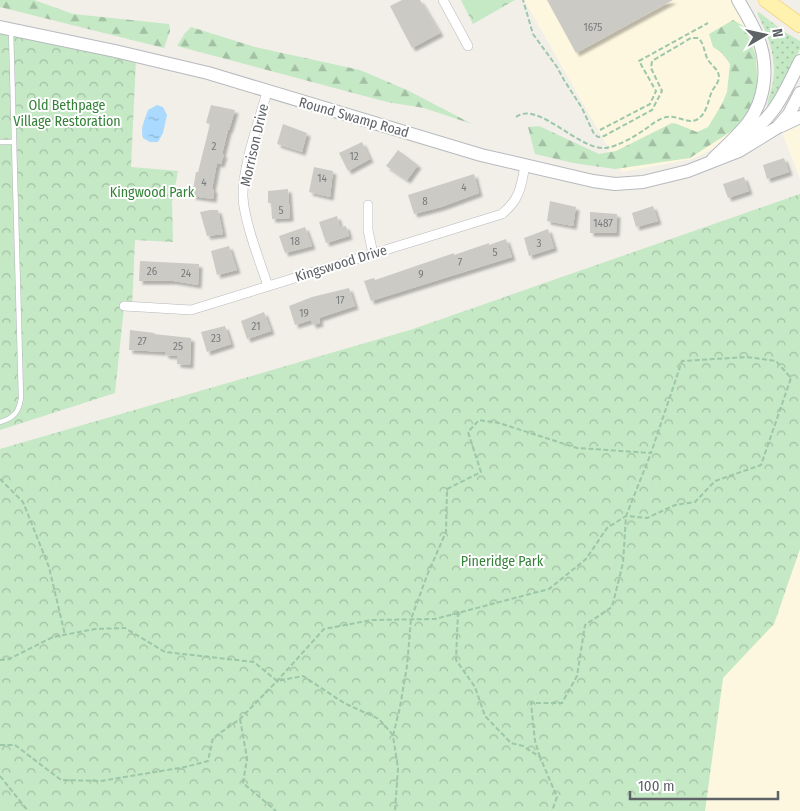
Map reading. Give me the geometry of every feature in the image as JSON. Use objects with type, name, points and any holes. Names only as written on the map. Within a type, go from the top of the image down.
[{"type":"main road","points":[[708,164],[748,123],[759,104],[764,82],[765,67],[761,45],[738,0]]},
{"type":"main road","points":[[766,0],[800,25]]},
{"type":"main road","name":"Round Swamp Road","points":[[5,28],[116,51],[208,73],[481,155],[593,181],[629,184],[657,179],[708,164],[739,151],[763,138],[778,127],[789,114],[800,93]]},
{"type":"main road","name":"Round Swamp Road","points":[[708,164],[751,133],[772,113],[783,96],[800,61]]},
{"type":"main road","points":[[778,127],[800,117]]},
{"type":"street","points":[[443,0],[468,46]]},
{"type":"street","name":"Morrison Drive","points":[[267,92],[247,169],[243,196],[246,216],[268,286]]},
{"type":"street","name":"Kingswood Drive","points":[[124,306],[191,310],[502,214],[511,206],[519,194],[525,165]]},
{"type":"street","points":[[368,204],[368,230],[373,254]]},
{"type":"lane","points":[[0,422],[15,416],[20,407],[21,398],[14,142],[5,28]]},
{"type":"lane","points":[[0,142],[14,142]]},
{"type":"path","points":[[516,117],[523,114],[538,116],[589,146],[606,148],[643,131],[652,123],[663,118],[678,117],[692,121],[699,118],[706,110],[719,78],[717,71],[708,60],[700,40],[698,38],[691,38],[652,61],[651,68],[662,91],[655,107],[604,136],[598,137],[594,134],[582,108],[557,67],[533,34],[523,0]]},
{"type":"path","points":[[600,130],[650,104],[656,91],[639,61],[708,23]]},
{"type":"path","points":[[0,745],[15,745],[61,780],[101,781],[185,767],[208,761],[213,738],[240,719],[324,629],[372,620],[435,619],[549,588],[586,559],[607,528],[626,516],[647,518],[676,505],[695,502],[715,482],[761,465],[791,378],[776,361],[747,357],[682,361],[651,453],[626,516],[623,563],[612,607],[585,625],[576,676],[562,703],[531,703],[535,740],[557,797],[552,811]]},
{"type":"path","points":[[396,811],[398,768],[393,736],[407,666],[411,619],[446,532],[447,489],[481,472],[468,432],[479,420],[499,423],[576,448],[651,453]]},
{"type":"path","points":[[0,479],[23,502],[49,567],[65,635]]},
{"type":"path","points":[[458,612],[456,660],[475,687],[485,716],[511,743],[522,746],[540,757]]},
{"type":"path","points":[[0,660],[9,659],[53,637],[95,629],[125,628],[165,652],[254,662],[277,681]]},
{"type":"path","points":[[277,681],[303,676],[344,703],[379,719],[393,736]]},
{"type":"path","points":[[240,719],[247,758],[243,783],[276,811]]},
{"type":"path","points":[[0,776],[28,811]]},
{"type":"shaded area","points":[[524,0],[734,0],[756,40],[761,71],[758,105],[729,141],[692,159],[622,172]]},
{"type":"shaded area","points":[[800,123],[800,179],[782,132]]},
{"type":"shaded area","points":[[800,549],[800,811],[705,811],[723,678]]},
{"type":"green space","points":[[0,0],[34,0],[73,14],[169,24],[170,31],[164,48],[0,7]]},
{"type":"green space","points":[[461,0],[515,0],[473,24]]},
{"type":"green space","points":[[473,0],[506,0],[479,15]]},
{"type":"green space","points":[[759,12],[783,31],[800,41],[800,49],[776,98],[767,110],[773,82],[774,64],[768,38],[757,13]]},
{"type":"green space","points":[[733,20],[745,27],[756,56],[758,94],[744,123],[690,158],[615,169],[573,163],[535,154],[528,127],[539,126],[599,154],[616,151],[672,123],[697,132],[708,127],[727,92],[730,64],[722,53],[713,47],[709,34]]},
{"type":"green space","points":[[191,27],[255,47],[360,70],[407,90],[472,124],[424,108],[387,102],[177,46]]},
{"type":"green space","name":"Old Bethpage Village Restoration","points":[[0,31],[136,58],[131,167],[178,171],[172,203],[173,242],[135,240],[132,307],[124,307],[115,393],[0,430]]},
{"type":"green space","name":"Pineridge Park","points":[[800,194],[800,549],[774,624],[723,678],[705,811],[0,811],[0,449],[410,330]]},
{"type":"water","points":[[157,105],[163,107],[167,115],[163,133],[158,142],[150,142],[143,138],[142,127],[148,110]]},
{"type":"building","points":[[402,0],[420,0],[440,33],[412,48],[390,6]]},
{"type":"building","points":[[547,0],[673,0],[576,53]]},
{"type":"building","points":[[211,105],[235,110],[228,130],[221,164],[217,163],[212,189],[214,189],[213,199],[192,196],[196,172],[198,172],[210,124],[206,123]]},
{"type":"building","points":[[283,124],[307,133],[302,152],[277,144]]},
{"type":"building","points":[[362,142],[370,159],[348,171],[339,153]]},
{"type":"building","points":[[398,150],[418,165],[407,180],[386,166]]},
{"type":"building","points":[[784,158],[789,172],[767,179],[763,165]]},
{"type":"building","points":[[314,167],[333,171],[330,197],[309,192]]},
{"type":"building","points":[[474,174],[479,193],[441,207],[414,214],[408,195]]},
{"type":"building","points":[[744,177],[749,191],[728,198],[723,184]]},
{"type":"building","points":[[288,189],[290,218],[272,219],[271,203],[268,203],[268,191]]},
{"type":"building","points":[[550,201],[576,207],[573,226],[547,221]]},
{"type":"building","points":[[653,206],[658,221],[636,227],[632,213]]},
{"type":"building","points":[[218,210],[223,234],[207,236],[200,212]]},
{"type":"building","points":[[590,212],[617,214],[616,233],[590,233]]},
{"type":"building","points":[[337,216],[340,227],[346,226],[349,236],[326,243],[319,222]]},
{"type":"building","points":[[305,227],[312,246],[285,253],[279,236]]},
{"type":"building","points":[[548,229],[554,248],[529,256],[524,238]]},
{"type":"building","points":[[506,239],[512,257],[371,301],[364,281],[374,278],[375,280],[454,253],[454,255]]},
{"type":"building","points":[[229,246],[237,270],[217,275],[211,251]]},
{"type":"building","points":[[140,261],[199,264],[198,285],[174,281],[139,281]]},
{"type":"building","points":[[349,288],[355,306],[319,318],[320,323],[313,325],[311,320],[295,325],[289,306],[312,297]]},
{"type":"building","points":[[264,312],[271,331],[247,339],[241,321]]},
{"type":"building","points":[[225,326],[231,344],[207,352],[201,332]]},
{"type":"building","points":[[130,330],[191,338],[190,365],[177,364],[177,356],[165,355],[165,352],[129,350]]},
{"type":"park label","name":"Kingwood Park","points":[[152,192]]}]
